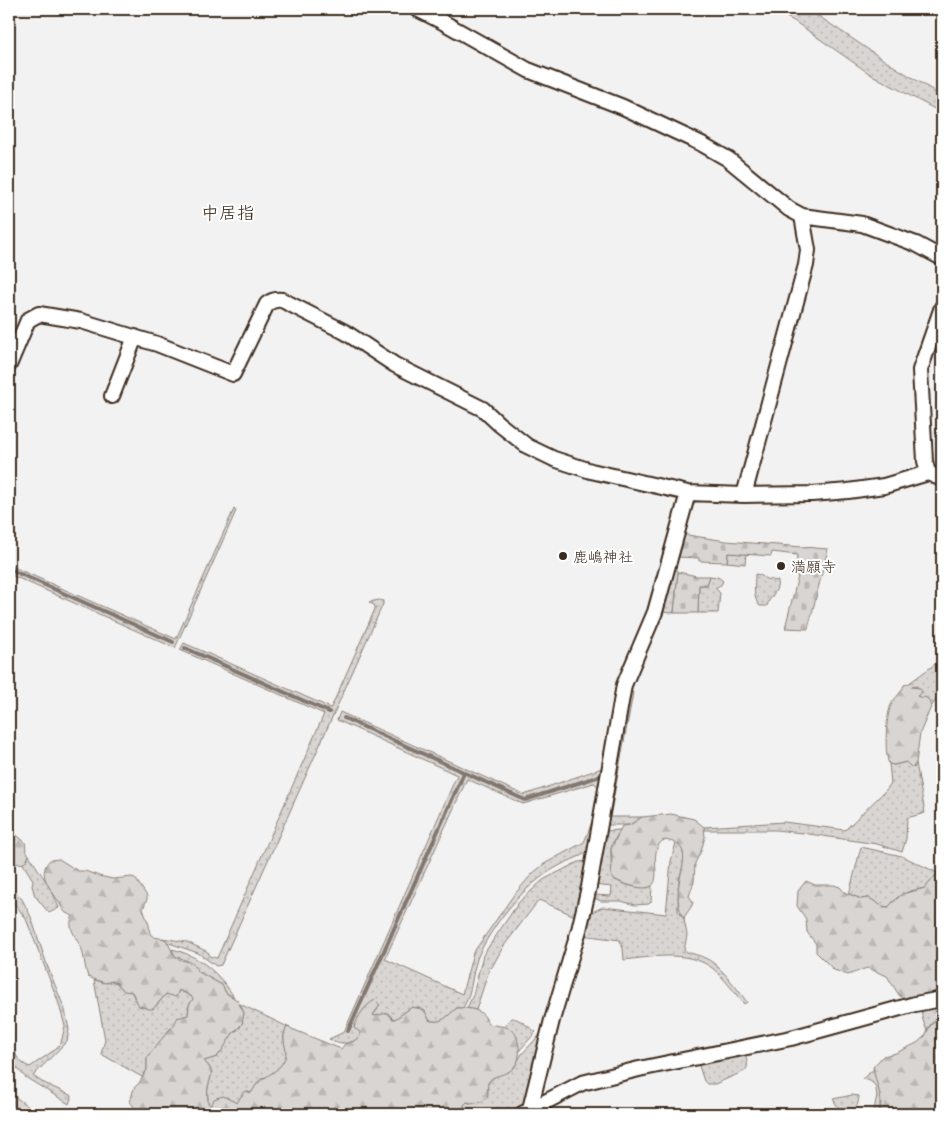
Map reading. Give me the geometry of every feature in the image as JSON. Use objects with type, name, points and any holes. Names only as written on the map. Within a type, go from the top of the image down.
[{"type":"street","points":[[417,9],[441,20],[528,70],[623,107],[702,144],[728,160],[789,209],[802,216],[862,224],[916,244],[942,258]]},
{"type":"street","points":[[744,495],[806,264],[808,250],[802,216]]},
{"type":"street","points":[[9,365],[28,320],[39,314],[80,321],[135,337],[175,350],[233,374],[267,304],[271,300],[282,300],[345,332],[395,365],[483,409],[516,438],[539,452],[592,472],[688,494],[812,494],[884,486],[928,473],[942,479]]},
{"type":"street","points":[[928,473],[925,462],[920,370],[942,307]]},
{"type":"street","points":[[112,396],[135,337]]},
{"type":"street","points":[[526,1111],[590,887],[624,686],[656,612],[688,494]]},
{"type":"street","points":[[526,1111],[582,1083],[639,1068],[791,1038],[915,1004],[942,999]]},
{"type":"green space","points":[[772,9],[808,9],[942,96],[942,113],[870,74],[794,21]]},
{"type":"green space","points":[[234,509],[236,511],[175,648],[9,574],[9,565],[176,639]]},
{"type":"green space","points":[[681,534],[726,541],[828,549],[808,629],[785,628],[798,576],[795,575],[797,555],[772,552],[771,556],[728,553],[727,562],[699,561],[699,558],[678,557],[675,555]]},
{"type":"green space","points":[[728,553],[746,554],[745,564],[727,562]]},
{"type":"green space","points":[[674,567],[678,572],[674,613],[658,612]]},
{"type":"green space","points":[[678,572],[697,576],[710,576],[707,585],[699,585],[698,613],[674,613]]},
{"type":"green space","points":[[755,574],[766,579],[778,581],[767,606],[760,606],[757,603],[754,591]]},
{"type":"green space","points":[[710,576],[718,577],[723,581],[721,585],[715,588],[720,593],[718,613],[698,613],[699,585],[707,585]]},
{"type":"green space","points":[[383,601],[383,604],[221,965],[216,966],[198,953],[169,943],[162,938],[187,942],[206,951],[209,953],[209,956],[217,958],[324,714],[180,650],[184,643],[331,708],[375,609],[375,606],[369,602]]},
{"type":"green space","points":[[942,659],[942,693],[931,707],[929,700],[916,696],[917,686],[911,687],[908,684]]},
{"type":"green space","points":[[908,684],[911,687],[920,688],[922,692],[917,696],[925,697],[929,700],[931,707],[920,733],[916,763],[912,768],[906,762],[894,765],[889,764],[886,752],[889,710],[892,702],[902,691],[904,685]]},
{"type":"green space","points":[[630,691],[633,692],[632,699],[610,817],[642,817],[630,825],[607,825],[627,694]]},
{"type":"green space","points":[[340,712],[524,795],[605,767],[589,851],[544,875],[522,893],[495,926],[478,957],[467,1001],[463,1008],[457,1008],[441,1020],[434,1021],[429,1020],[425,1011],[416,1008],[409,1009],[395,1019],[392,1019],[391,1016],[374,1016],[378,1009],[369,1005],[363,1010],[360,1036],[349,1043],[329,1039],[344,1032],[457,775],[337,720]],"holes":[[[467,779],[523,804],[594,783],[597,785],[598,798],[592,822],[584,842],[544,864],[532,874],[513,896],[473,953],[462,994],[385,959]]]},
{"type":"green space","points":[[906,762],[914,768],[916,763],[925,813],[907,818],[906,839],[902,852],[877,844],[776,830],[704,830],[704,827],[784,822],[845,830],[891,783],[889,764],[894,765]]},
{"type":"green space","points":[[671,814],[694,819],[704,827],[705,837],[695,863],[694,882],[689,896],[693,902],[684,919],[680,910],[678,894],[684,859],[682,849],[678,845],[664,840],[658,846],[655,880],[652,886],[645,888],[632,886],[618,881],[611,876],[611,849],[622,826],[630,825],[642,817]]},
{"type":"green space","points":[[9,823],[12,826],[13,832],[25,842],[29,855],[25,862],[21,864],[9,863]]},
{"type":"green space","points":[[620,830],[611,849],[613,879],[632,886],[652,886],[651,902],[649,904],[635,905],[621,901],[601,901],[591,897],[604,831]],"holes":[[[594,885],[612,887],[611,896],[593,895]]]},
{"type":"green space","points":[[676,843],[683,849],[685,860],[679,879],[678,911],[684,919],[687,935],[684,951],[712,962],[728,978],[747,1002],[744,1004],[719,974],[701,962],[691,958],[668,956],[624,960],[620,940],[581,935],[590,913],[603,907],[666,914],[671,861]]},
{"type":"green space","points":[[861,847],[902,856],[940,874],[937,874],[925,888],[910,891],[898,897],[888,907],[882,906],[869,898],[861,899],[849,894]]},
{"type":"green space","points":[[29,855],[49,887],[59,908],[49,913],[35,896],[32,886],[33,880],[23,864]]},
{"type":"green space","points":[[59,859],[78,871],[85,871],[113,879],[135,878],[147,896],[143,909],[150,934],[154,937],[165,939],[178,958],[193,964],[197,971],[222,985],[226,993],[237,1000],[244,1013],[242,1024],[233,1033],[217,1057],[204,1061],[211,1071],[208,1087],[208,1103],[210,1105],[214,1099],[223,1096],[237,1103],[245,1091],[251,1093],[259,1082],[278,1069],[286,1054],[284,1036],[287,1027],[341,1049],[345,1044],[354,1041],[360,1036],[360,1032],[354,1028],[355,1024],[365,1008],[375,1000],[380,1005],[373,1015],[388,1013],[392,1019],[395,1019],[412,1007],[423,1010],[429,1020],[434,1021],[441,1020],[457,1008],[476,1010],[483,1015],[488,1024],[506,1027],[514,1031],[519,1047],[517,1064],[508,1072],[490,1080],[486,1098],[479,1103],[467,1102],[464,1105],[464,1113],[140,1114],[130,1102],[134,1088],[147,1070],[147,1058],[174,1025],[177,1018],[188,1015],[189,1005],[193,999],[179,990],[176,997],[166,994],[153,1009],[149,1009],[139,1006],[132,992],[124,991],[117,983],[112,981],[105,983],[88,977],[82,949],[71,926],[73,916],[63,910],[44,875],[46,865],[50,860]]},
{"type":"green space","points":[[588,861],[579,918],[539,900],[503,947],[489,970],[476,1010],[467,1008],[473,995],[483,955],[519,902],[543,880],[578,862]]},
{"type":"green space","points":[[937,874],[942,874],[942,1003],[906,1001],[899,995],[887,976],[867,968],[848,975],[834,970],[816,952],[816,944],[807,932],[806,919],[797,906],[798,891],[806,881],[815,885],[834,885],[840,887],[844,892],[861,899],[869,898],[882,906],[888,907],[902,894],[925,888]]},
{"type":"green space","points":[[9,885],[22,899],[31,917],[65,1010],[69,1030],[67,1041],[33,1076],[72,1096],[69,1104],[25,1077],[10,1060],[9,1062],[9,1023],[18,1059],[30,1067],[61,1043],[65,1026],[58,1001],[26,919],[9,896]]},
{"type":"green space","points":[[172,949],[191,956],[208,967],[222,980],[234,997],[226,993],[222,985],[197,971],[188,961],[175,956]]},
{"type":"green space","points":[[94,980],[117,983],[122,989],[132,992],[135,1000],[156,1006],[166,994],[178,993],[179,990],[193,999],[189,1005],[188,1015],[169,1030],[147,1058],[147,1070],[142,1077],[101,1054],[105,1040]]},
{"type":"green space","points":[[942,1003],[942,1015],[930,1025],[927,1031],[922,1016],[922,1006]]},
{"type":"green space","points":[[240,1004],[290,1028],[287,1027],[284,1036],[286,1058],[275,1072],[270,1076],[260,1079],[251,1093],[248,1092],[237,1103],[229,1100],[227,1097],[210,1105],[208,1104],[208,1087],[211,1070],[204,1061],[217,1057],[233,1033],[240,1028],[244,1013]]},
{"type":"green space","points":[[942,1015],[942,1114],[879,1114],[881,1102],[873,1067],[883,1056],[896,1053],[917,1043],[925,1036],[930,1026]]},
{"type":"green space","points":[[511,1018],[521,1021],[536,1032],[519,1051],[517,1040],[504,1027]]},
{"type":"green space","points":[[547,1027],[527,1106],[515,1114],[454,1114],[465,1111],[464,1105],[467,1102],[473,1104],[488,1091],[487,1085],[494,1077],[514,1068],[521,1055]]},
{"type":"green space","points":[[743,1051],[747,1064],[745,1071],[715,1084],[707,1084],[704,1081],[697,1060]]},
{"type":"green space","points":[[874,1069],[880,1094],[880,1113],[865,1114],[874,1110],[877,1095],[875,1085],[870,1081],[862,1079]]},
{"type":"green space","points":[[9,1092],[38,1114],[9,1114]]},
{"type":"green space","points":[[852,1095],[859,1096],[858,1104],[852,1110],[842,1114],[833,1099]]},
{"type":"waterway","points":[[9,569],[173,642]]},
{"type":"waterway","points":[[185,648],[329,712]]},
{"type":"waterway","points":[[344,718],[525,800],[600,776]]},
{"type":"waterway","points":[[348,1031],[464,773]]},
{"type":"place","name":"鹿嶋神社","points":[[563,556]]},
{"type":"place","name":"満願寺","points":[[781,566]]},
{"type":"district","name":"中居指","points":[[228,212]]}]
